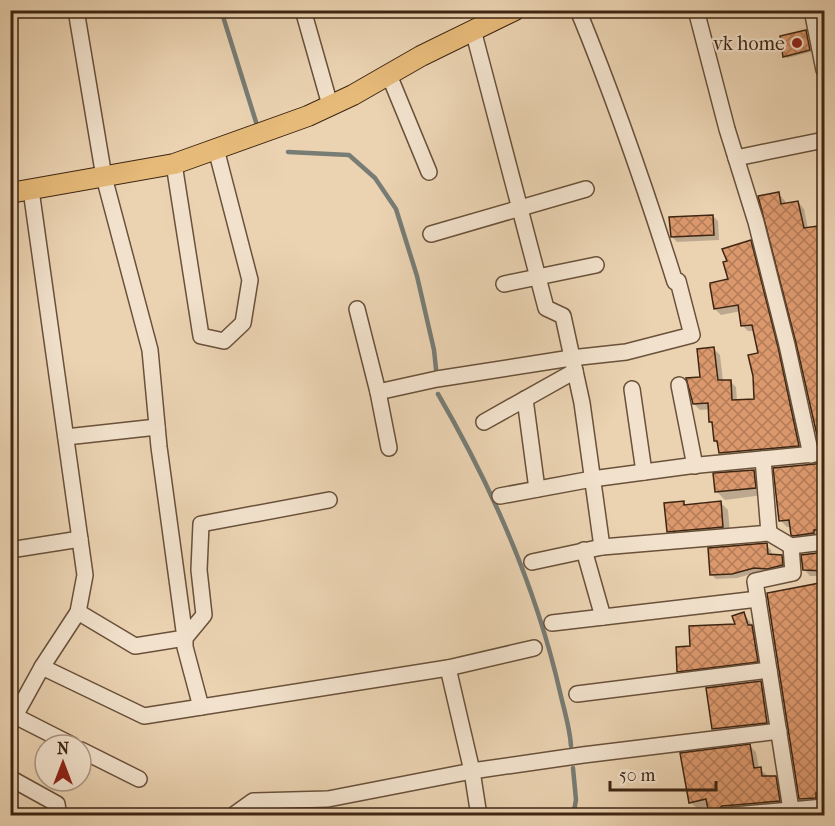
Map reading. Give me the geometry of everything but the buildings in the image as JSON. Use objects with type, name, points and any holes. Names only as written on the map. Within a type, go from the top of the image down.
[{"type":"main road","points":[[10,193],[174,164],[308,116],[389,75],[483,21],[515,10]]},
{"type":"street","points":[[76,10],[104,177],[150,350],[157,427],[185,647],[201,707]]},
{"type":"street","points":[[303,10],[330,105]]},
{"type":"street","points":[[378,392],[437,379],[573,364],[692,335],[678,281],[675,282],[645,186],[606,78],[578,10]]},
{"type":"street","points":[[500,496],[592,478],[818,454],[696,10]]},
{"type":"street","points":[[812,10],[825,70]]},
{"type":"street","points":[[483,21],[520,208],[546,308],[562,316],[582,403],[602,548]]},
{"type":"street","points":[[389,75],[429,172]]},
{"type":"street","points":[[736,158],[825,140]]},
{"type":"street","points":[[174,164],[201,336],[224,341],[243,323],[250,280],[216,148]]},
{"type":"street","points":[[430,234],[586,189]]},
{"type":"street","points":[[31,190],[85,575],[78,612],[13,715],[48,733]]},
{"type":"street","points":[[504,284],[596,265]]},
{"type":"street","points":[[357,309],[378,392],[388,448]]},
{"type":"street","points":[[484,422],[525,399],[573,364]]},
{"type":"street","points":[[679,385],[695,466]]},
{"type":"street","points":[[632,389],[644,472]]},
{"type":"street","points":[[525,399],[537,489]]},
{"type":"street","points":[[66,437],[157,427]]},
{"type":"street","points":[[763,459],[769,533]]},
{"type":"street","points":[[78,612],[135,646],[185,638],[204,615],[199,570],[201,524],[329,500]]},
{"type":"street","points":[[532,562],[584,550],[769,533],[791,546],[825,542]]},
{"type":"street","points":[[10,550],[80,539]]},
{"type":"street","points":[[791,546],[793,573],[755,581],[792,813]]},
{"type":"street","points":[[584,550],[603,617]]},
{"type":"street","points":[[552,623],[758,599]]},
{"type":"street","points":[[42,667],[144,716],[448,668],[534,648]]},
{"type":"street","points":[[448,668],[472,771],[479,816]]},
{"type":"street","points":[[578,694],[769,670]]},
{"type":"street","points":[[232,816],[253,801],[267,808],[328,799],[472,771],[779,731]]},
{"type":"street","points":[[93,756],[139,779]]},
{"type":"street","points":[[10,778],[57,804],[59,816]]},
{"type":"street","points":[[723,816],[792,813],[825,807]]},
{"type":"waterway","points":[[221,10],[256,122]]},
{"type":"waterway","points":[[288,152],[349,155],[375,178],[396,209],[417,276],[434,350],[436,369]]},
{"type":"waterway","points":[[438,394],[494,501],[525,576],[550,653],[567,719],[571,746]]},
{"type":"waterway","points":[[573,768],[576,800],[573,816]]},
{"type":"place","name":"vk home","points":[[797,43]]}]
